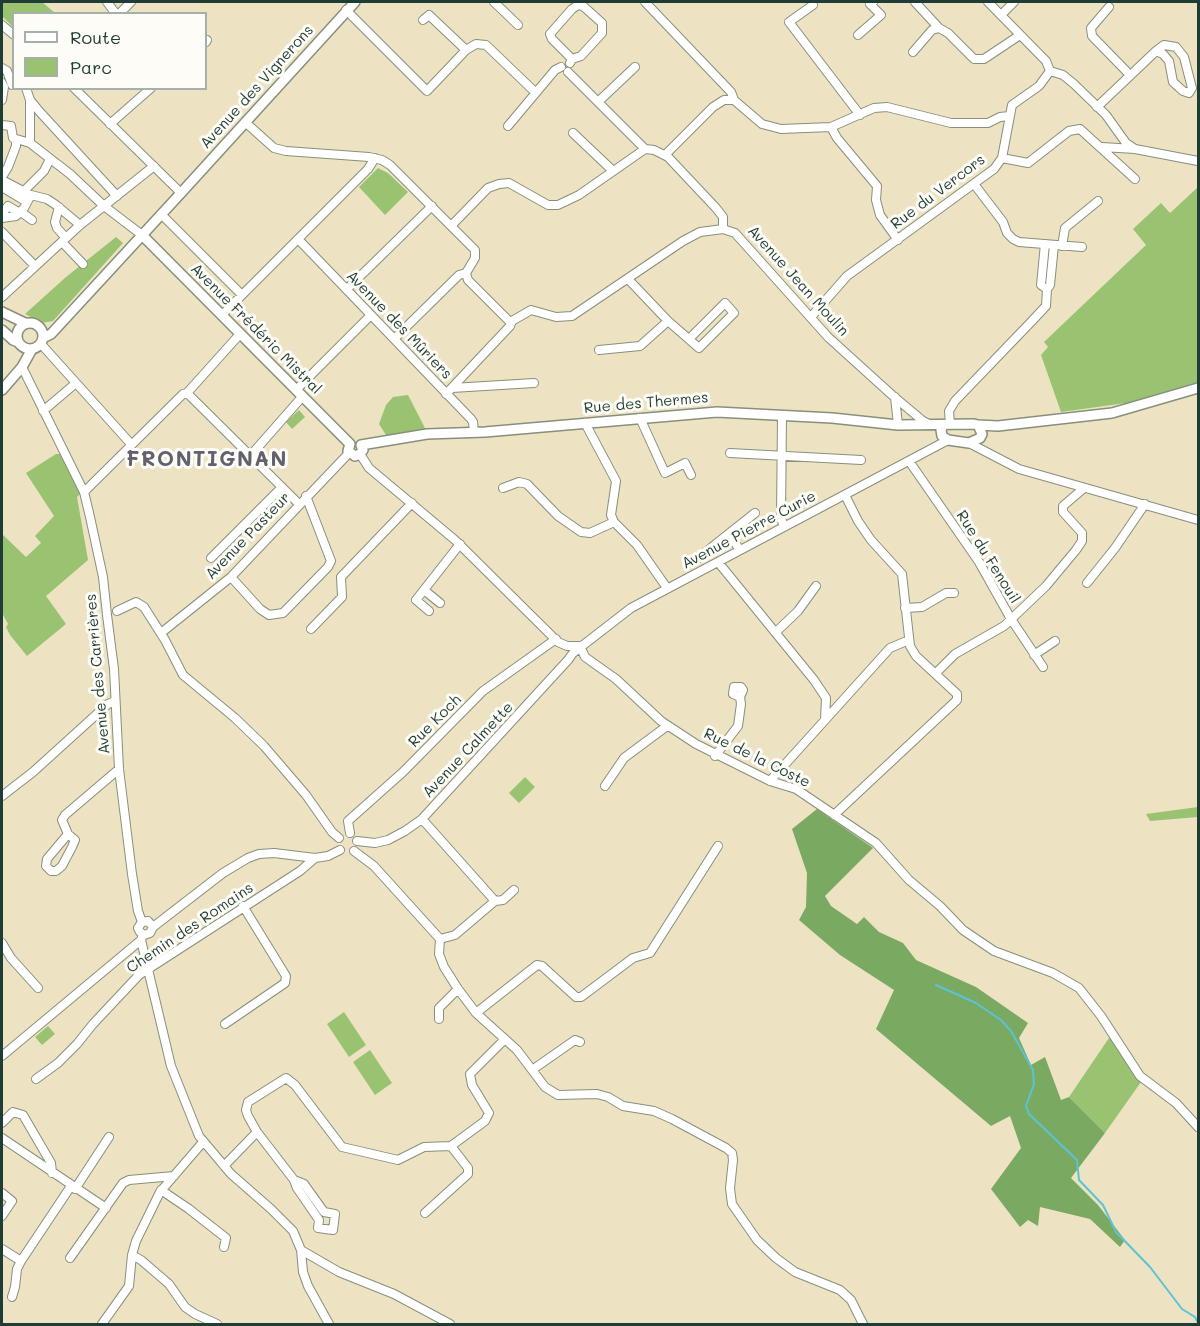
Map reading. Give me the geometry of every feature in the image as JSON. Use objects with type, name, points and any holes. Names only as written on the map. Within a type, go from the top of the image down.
[{"type":"main road","name":"Avenue des Vignerons","points":[[42,341],[51,334],[355,2]]},
{"type":"main road","name":"Avenue Frédéric Mistral","points":[[142,235],[350,449]]},
{"type":"main road","points":[[2,312],[25,323],[40,326],[60,322]]},
{"type":"main road","points":[[23,364],[18,329],[25,323]]},
{"type":"main road","points":[[2,390],[32,349],[42,341],[44,334],[40,326]]},
{"type":"main road","points":[[2,330],[13,340],[32,349]]},
{"type":"main road","points":[[943,430],[980,432],[998,426],[1112,413],[1198,388]]},
{"type":"main road","name":"Rue des Thermes","points":[[350,449],[355,456],[361,449],[427,434],[717,412],[782,415],[943,430]]},
{"type":"main road","points":[[943,430],[969,443],[980,432]]},
{"type":"street","points":[[119,12],[131,2]]},
{"type":"street","points":[[494,2],[518,25]]},
{"type":"street","points":[[645,2],[731,92],[734,100],[762,124],[771,128],[831,128],[874,108],[887,107],[936,120],[958,123],[988,123],[1000,117],[1009,116]]},
{"type":"street","points":[[858,36],[881,15],[870,4],[873,2]]},
{"type":"street","points":[[915,2],[939,28],[948,33],[974,59],[984,59],[1020,35]]},
{"type":"street","points":[[988,2],[1046,61],[1050,71],[1063,75],[1097,107],[1126,143],[1135,149]]},
{"type":"street","points":[[1001,15],[1014,2]]},
{"type":"street","points":[[571,61],[550,34],[578,5],[583,6],[602,23],[602,33],[581,56],[571,61],[563,63],[564,69],[599,101],[645,149]]},
{"type":"street","points":[[813,5],[789,22],[860,115]]},
{"type":"street","points":[[1108,7],[1091,28],[1092,36],[1130,75]]},
{"type":"street","points":[[346,10],[427,91],[466,50],[476,44],[486,45],[535,92]]},
{"type":"street","points":[[423,20],[429,15],[466,50]]},
{"type":"street","points":[[913,52],[932,30],[939,28]]},
{"type":"street","points":[[1097,107],[1155,51],[1164,45],[1176,47],[1184,57],[1192,88],[1189,93],[1173,82],[1169,61],[1163,54],[1155,51]]},
{"type":"street","points":[[599,101],[635,67]]},
{"type":"street","points":[[2,68],[7,71],[2,100]]},
{"type":"street","points":[[508,126],[555,69],[564,69]]},
{"type":"street","name":"Rue du Vercors","points":[[811,317],[848,276],[994,169],[1002,158],[1011,105],[1039,86],[1050,71]]},
{"type":"street","points":[[27,90],[30,100],[30,143]]},
{"type":"street","points":[[78,90],[181,193]]},
{"type":"street","points":[[110,124],[149,90]]},
{"type":"street","points":[[30,100],[117,196]]},
{"type":"street","points":[[664,155],[713,107],[724,100],[734,100]]},
{"type":"street","points":[[245,122],[274,148],[286,151],[375,158],[390,165],[475,250],[475,258],[466,273],[459,275],[394,338]]},
{"type":"street","points":[[2,125],[11,126],[16,146],[2,179],[27,196]]},
{"type":"street","points":[[831,128],[877,186],[876,200],[879,215],[898,240]]},
{"type":"street","points":[[1002,158],[1028,163],[1069,131],[1080,129],[1135,179]]},
{"type":"street","points":[[573,133],[612,170]]},
{"type":"street","points":[[14,139],[30,143],[142,235]]},
{"type":"street","points":[[1101,147],[1135,149],[1198,162]]},
{"type":"street","points":[[451,226],[488,188],[509,183],[548,205],[558,205],[579,195],[645,149],[664,155],[716,207],[723,217],[723,229]]},
{"type":"street","points":[[222,315],[368,169],[375,158]]},
{"type":"street","points":[[2,216],[16,216],[21,212],[27,196],[50,159]]},
{"type":"street","points":[[2,297],[80,225],[154,166]]},
{"type":"street","points":[[974,184],[1013,239],[1019,242],[1082,248]]},
{"type":"street","points":[[2,188],[46,199],[80,225]]},
{"type":"street","points":[[943,430],[955,401],[1046,306],[1047,289],[1050,285],[1058,245],[1065,228],[1098,201]]},
{"type":"street","points":[[347,290],[432,206]]},
{"type":"street","points":[[59,207],[55,222],[57,228],[83,264]]},
{"type":"street","points":[[21,212],[32,220]]},
{"type":"street","points":[[161,214],[242,295]]},
{"type":"street","name":"Avenue Jean Moulin","points":[[512,321],[531,310],[556,317],[572,316],[700,232],[723,229],[735,232],[828,337],[923,421],[943,430]]},
{"type":"street","points":[[2,232],[35,266]]},
{"type":"street","name":"Avenue des Mûriers","points":[[298,239],[449,391],[473,423],[474,432]]},
{"type":"street","points":[[1045,244],[1041,285],[1047,289]]},
{"type":"street","points":[[449,391],[512,321],[509,321],[468,280],[466,273]]},
{"type":"street","points":[[628,279],[668,321],[699,348],[734,313],[725,303],[689,339]]},
{"type":"street","points":[[250,455],[299,394],[371,315]]},
{"type":"street","points":[[599,350],[640,346],[668,321]]},
{"type":"street","points":[[84,492],[183,394],[187,393],[240,334]]},
{"type":"street","points":[[42,341],[131,444]]},
{"type":"street","name":"Avenue des Carrières","points":[[23,364],[43,411],[84,492],[103,577],[120,769],[132,874],[142,922],[138,928],[142,938]]},
{"type":"street","points":[[43,411],[76,383]]},
{"type":"street","points":[[449,391],[534,383]]},
{"type":"street","points":[[187,393],[299,504]]},
{"type":"street","points":[[895,397],[898,425]]},
{"type":"street","points":[[782,415],[781,518],[784,527]]},
{"type":"street","points":[[640,418],[665,472],[685,463],[691,475]]},
{"type":"street","points":[[585,423],[616,481],[611,515],[614,522],[637,545],[667,588]]},
{"type":"street","name":"Avenue Pierre Curie","points":[[580,646],[631,608],[936,446],[943,430]]},
{"type":"street","points":[[980,432],[1000,459]]},
{"type":"street","points":[[969,443],[1019,469],[1198,520]]},
{"type":"street","name":"Avenue Pasteur","points":[[160,633],[231,577],[350,449]]},
{"type":"street","points":[[361,449],[369,468],[460,544],[556,639],[567,646],[580,646]]},
{"type":"street","points":[[730,453],[861,460]]},
{"type":"street","name":"Rue du Fenouil","points":[[909,461],[979,562],[1011,619],[1043,668]]},
{"type":"street","points":[[503,488],[519,482],[527,484],[558,516],[581,532],[590,533],[614,522]]},
{"type":"street","points":[[211,558],[282,487]]},
{"type":"street","points":[[936,673],[955,654],[1004,626],[1046,586],[1082,541],[1082,533],[1063,512],[1063,506],[1084,488]]},
{"type":"street","points":[[834,815],[957,700],[957,694],[916,656],[910,646],[902,574],[871,540],[845,495]]},
{"type":"street","points":[[231,577],[260,609],[269,615],[283,613],[328,567],[331,561],[306,496]]},
{"type":"street","points":[[311,629],[342,597],[341,577],[412,503]]},
{"type":"street","points":[[1087,583],[1115,548],[1145,504]]},
{"type":"street","points":[[692,563],[754,513]]},
{"type":"street","points":[[729,534],[740,549]]},
{"type":"street","points":[[429,611],[416,600],[460,544]]},
{"type":"street","points":[[718,562],[812,677],[826,698],[825,720]]},
{"type":"street","points":[[776,632],[798,611],[816,586]]},
{"type":"street","points":[[424,590],[440,603]]},
{"type":"street","points":[[905,608],[922,607],[946,593],[954,593]]},
{"type":"street","points":[[117,611],[136,602],[144,608],[183,675],[235,718],[264,746],[339,838]]},
{"type":"street","name":"Rue Koch","points":[[350,833],[348,821],[403,772],[483,692],[556,639]]},
{"type":"street","points":[[770,782],[891,648],[909,640]]},
{"type":"street","points":[[1034,655],[1055,641]]},
{"type":"street","name":"Rue de la Coste","points":[[580,646],[585,657],[616,679],[668,726],[715,756],[770,782],[796,789],[876,843],[909,880],[940,906],[963,930],[994,951],[1053,973],[1079,988],[1101,1016],[1140,1076],[1176,1103],[1198,1127]]},
{"type":"street","name":"Avenue Calmette","points":[[357,841],[375,843],[388,840],[422,819],[580,646]]},
{"type":"street","points":[[715,756],[738,726],[740,697]]},
{"type":"street","points":[[2,796],[33,772],[108,704],[115,701]]},
{"type":"street","points":[[826,704],[836,709]]},
{"type":"street","points":[[605,786],[624,758],[668,726]]},
{"type":"street","points":[[68,834],[47,859],[46,866],[51,871],[56,871],[62,866],[75,840],[68,834],[62,820],[65,815],[120,769]]},
{"type":"street","points":[[422,819],[495,901]]},
{"type":"street","points":[[2,1056],[150,933],[153,927],[230,868],[259,854],[274,853],[315,858],[328,856],[340,850],[348,853],[354,850],[357,841],[350,833],[339,838],[340,850]]},
{"type":"street","points":[[476,1012],[537,964],[576,997],[581,997],[633,958],[650,953],[718,846]]},
{"type":"street","points":[[354,850],[374,866],[440,939],[441,960],[459,989],[476,1012],[517,1050],[545,1087],[558,1095],[589,1092],[608,1097],[623,1106],[654,1111],[726,1148],[732,1153],[733,1160],[730,1188],[732,1204],[757,1240],[795,1272],[840,1290],[851,1300],[863,1324]]},
{"type":"street","name":"Chemin des Romains","points":[[36,1079],[58,1063],[77,1044],[139,975],[300,871],[315,858]]},
{"type":"street","points":[[440,939],[455,935],[495,901],[503,900],[514,890]]},
{"type":"street","points":[[225,1024],[285,983],[286,975],[243,906]]},
{"type":"street","points":[[142,922],[148,921],[153,927]]},
{"type":"street","points":[[142,938],[171,1066],[195,1128],[203,1142],[224,1166],[293,1231],[301,1250],[303,1272],[308,1286],[329,1324]]},
{"type":"street","points":[[2,943],[11,958],[38,988]]},
{"type":"street","points":[[439,1019],[439,1008],[459,989]]},
{"type":"street","points":[[294,1180],[303,1184],[324,1212],[335,1214],[333,1230],[318,1228],[319,1220],[294,1180],[257,1132],[248,1116],[246,1110],[248,1102],[286,1078],[295,1085],[342,1148],[398,1160],[424,1147],[452,1146],[486,1121],[489,1113],[472,1085],[470,1074],[505,1039]]},
{"type":"street","points":[[532,1070],[575,1040],[579,1042]]},
{"type":"street","points":[[2,1123],[13,1112],[23,1115],[51,1163],[52,1173]]},
{"type":"street","points":[[224,1166],[257,1132]]},
{"type":"street","points":[[12,1297],[17,1269],[21,1261],[109,1137]]},
{"type":"street","points":[[2,1138],[73,1188],[106,1208]]},
{"type":"street","points":[[102,1324],[129,1286],[132,1255],[161,1190],[203,1142]]},
{"type":"street","points":[[425,1213],[468,1174],[468,1168],[452,1146]]},
{"type":"street","points":[[70,1258],[123,1183],[129,1180],[174,1176]]},
{"type":"street","points":[[161,1190],[226,1238],[224,1247]]},
{"type":"street","points":[[2,1193],[12,1201],[2,1216]]},
{"type":"street","points":[[2,1249],[21,1261]]},
{"type":"street","points":[[301,1250],[339,1272],[394,1294],[450,1324]]},
{"type":"street","points":[[132,1255],[169,1284],[185,1307],[217,1324]]},
{"type":"green space","points":[[2,2],[42,2],[54,12],[12,12],[12,26],[2,16]]},
{"type":"green space","points":[[378,168],[388,173],[408,192],[385,215],[359,187]]},
{"type":"green space","points":[[1198,187],[1198,382],[1126,403],[1061,412],[1041,355],[1048,347],[1044,342],[1146,245],[1133,229],[1161,203],[1170,213]]},
{"type":"green space","points":[[116,237],[123,243],[53,321],[42,323],[25,314],[66,277]]},
{"type":"green space","points":[[408,395],[426,430],[386,435],[379,424],[386,405],[393,397]]},
{"type":"green space","points":[[299,410],[305,417],[292,429],[286,422]]},
{"type":"green space","points":[[56,454],[61,454],[81,493],[77,497],[88,560],[46,596],[66,624],[27,656],[10,635],[6,627],[8,624],[2,613],[2,534],[26,557],[41,543],[35,536],[54,516],[26,473]]},
{"type":"green space","points":[[525,777],[535,787],[519,803],[509,793]]},
{"type":"green space","points":[[1198,807],[1198,817],[1150,821],[1146,814]]},
{"type":"green space","points":[[817,809],[873,848],[825,896],[831,906],[857,924],[864,917],[879,932],[903,943],[916,960],[976,987],[1028,1023],[1019,1038],[1031,1065],[1045,1057],[1061,1100],[1069,1097],[1105,1133],[1071,1178],[1098,1205],[1125,1240],[1120,1247],[1090,1219],[1040,1207],[1038,1226],[1028,1220],[1020,1227],[991,1189],[1021,1148],[1010,1116],[991,1126],[876,1029],[894,990],[840,955],[799,920],[806,907],[807,873],[792,829]]},
{"type":"green space","points":[[344,1012],[366,1045],[349,1057],[327,1024]]},
{"type":"green space","points":[[48,1026],[55,1034],[42,1045],[35,1037]]},
{"type":"green space","points":[[1111,1035],[1141,1082],[1105,1133],[1069,1097]]},
{"type":"green space","points":[[370,1050],[392,1083],[375,1095],[353,1062]]},
{"type":"waterway","points":[[936,985],[976,1003],[1001,1020],[1011,1031],[1033,1070],[1034,1084],[1026,1106],[1029,1114],[1077,1160],[1079,1180],[1103,1205],[1116,1232],[1150,1267],[1182,1309],[1195,1317],[1198,1323]]},
{"type":"district","name":"FRONTIGNAN","points":[[207,460]]}]
